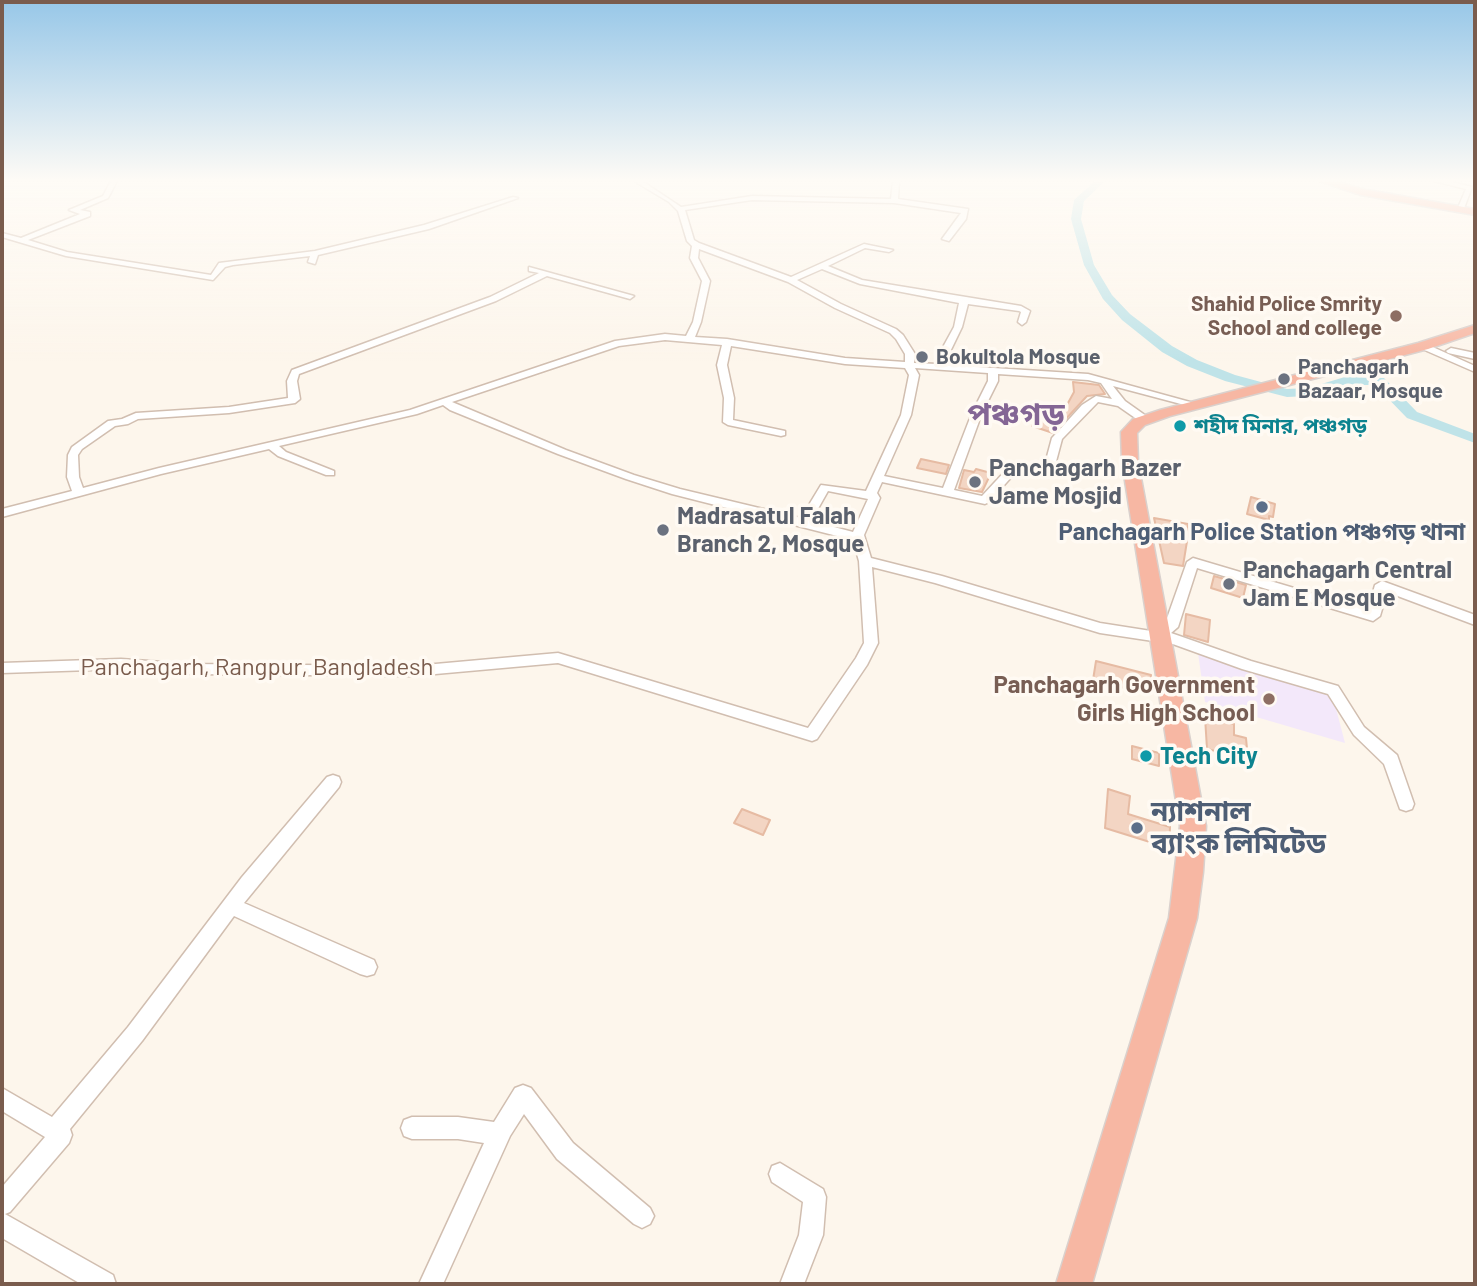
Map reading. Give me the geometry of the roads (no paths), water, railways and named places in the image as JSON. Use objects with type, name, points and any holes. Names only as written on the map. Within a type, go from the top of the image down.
[{"type":"highway","points":[[1074,1284],[1183,918],[1189,884],[1193,826],[1128,436],[1134,425],[1155,417],[1424,346],[1475,329]]},
{"type":"street","points":[[26,241],[66,254],[212,278],[222,265],[314,253],[366,241]]},
{"type":"street","points":[[444,401],[454,408],[562,453],[630,477],[676,492],[859,538],[873,496],[871,493],[906,415],[914,375],[909,367],[910,354],[893,331],[838,306],[816,291],[691,241]]},
{"type":"street","points":[[690,338],[697,322],[706,281],[694,258],[696,245]]},
{"type":"street","points":[[791,280],[864,246],[889,250]]},
{"type":"street","points":[[312,262],[314,253]]},
{"type":"street","points":[[822,266],[860,282],[1021,309],[1026,312],[1023,322]]},
{"type":"street","points":[[531,269],[630,296]]},
{"type":"street","points":[[79,492],[73,477],[73,454],[77,447],[112,423],[124,422],[136,416],[229,410],[290,401],[295,399],[292,381],[295,372],[493,299],[546,273]]},
{"type":"street","points":[[941,368],[942,358],[958,327],[964,301]]},
{"type":"street","points":[[2,513],[413,412],[618,344],[665,337],[727,342],[845,361],[1088,377],[1196,405]]},
{"type":"street","points":[[727,342],[722,365],[729,398],[728,422],[781,433]]},
{"type":"street","points":[[1424,346],[1475,356]]},
{"type":"street","points":[[1424,346],[1475,369]]},
{"type":"street","points":[[947,492],[977,413],[993,381],[993,371]]},
{"type":"street","points":[[1104,381],[1121,403]]},
{"type":"street","points":[[878,478],[985,500],[1012,470],[1050,467],[1058,438],[1096,399],[1121,403],[1155,417]]},
{"type":"street","points":[[272,446],[282,454],[330,473]]},
{"type":"street","points":[[804,523],[825,487],[873,496]]},
{"type":"street","name":"Panchagarh, Rangpur, Bangladesh","points":[[2,668],[121,664],[191,669],[413,671],[558,658],[812,735],[871,643],[865,561],[859,538]]},
{"type":"street","points":[[865,561],[937,579],[1100,628],[1153,636],[1171,627],[1193,562],[1373,616],[1382,585],[1475,620]]},
{"type":"street","points":[[1160,634],[1247,665],[1333,690],[1359,731],[1391,760],[1406,804]]},
{"type":"street","points":[[54,1131],[135,1034],[231,906],[333,782]]},
{"type":"street","points":[[231,906],[367,967]]},
{"type":"street","points":[[430,1284],[500,1134],[523,1096],[565,1151],[642,1216]]},
{"type":"street","points":[[2,1099],[61,1135],[2,1204]]},
{"type":"street","points":[[412,1128],[458,1128],[500,1134]]},
{"type":"street","points":[[780,1174],[815,1197],[811,1235],[792,1284]]},
{"type":"street","points":[[2,1225],[104,1284]]},
{"type":"waterway","points":[[1082,241],[1089,265],[1107,297],[1126,317],[1167,349],[1192,363],[1230,378],[1287,393],[1309,392],[1345,381],[1379,381],[1412,415],[1475,439]]},
{"type":"place","name":"Shahid Police Smrity School and college","points":[[1396,316]]},
{"type":"place","name":"Bokultola Mosque","points":[[922,357]]},
{"type":"place","name":"Panchagarh Bazaar, Mosque","points":[[1284,379]]},
{"type":"place","name":"শহীদ মিনার, পঞ্চগড়","points":[[1180,426]]},
{"type":"place","name":"Panchagarh Bazer Jame Mosjid","points":[[975,482]]},
{"type":"place","name":"Panchagarh Police Station পঞ্চগড় থানা","points":[[1262,507]]},
{"type":"place","name":"Madrasatul Falah Branch 2, Mosque","points":[[663,530]]},
{"type":"place","name":"Panchagarh Central Jam E Mosque","points":[[1229,584]]},
{"type":"place","name":"Panchagarh Government Girls High School","points":[[1269,699]]},
{"type":"place","name":"Tech City","points":[[1146,756]]},
{"type":"place","name":"ন্যাশনাল ব্যাংক লিমিটেড","points":[[1137,828]]},
{"type":"district","name":"পঞ্চগড়","points":[[1016,414]]}]
